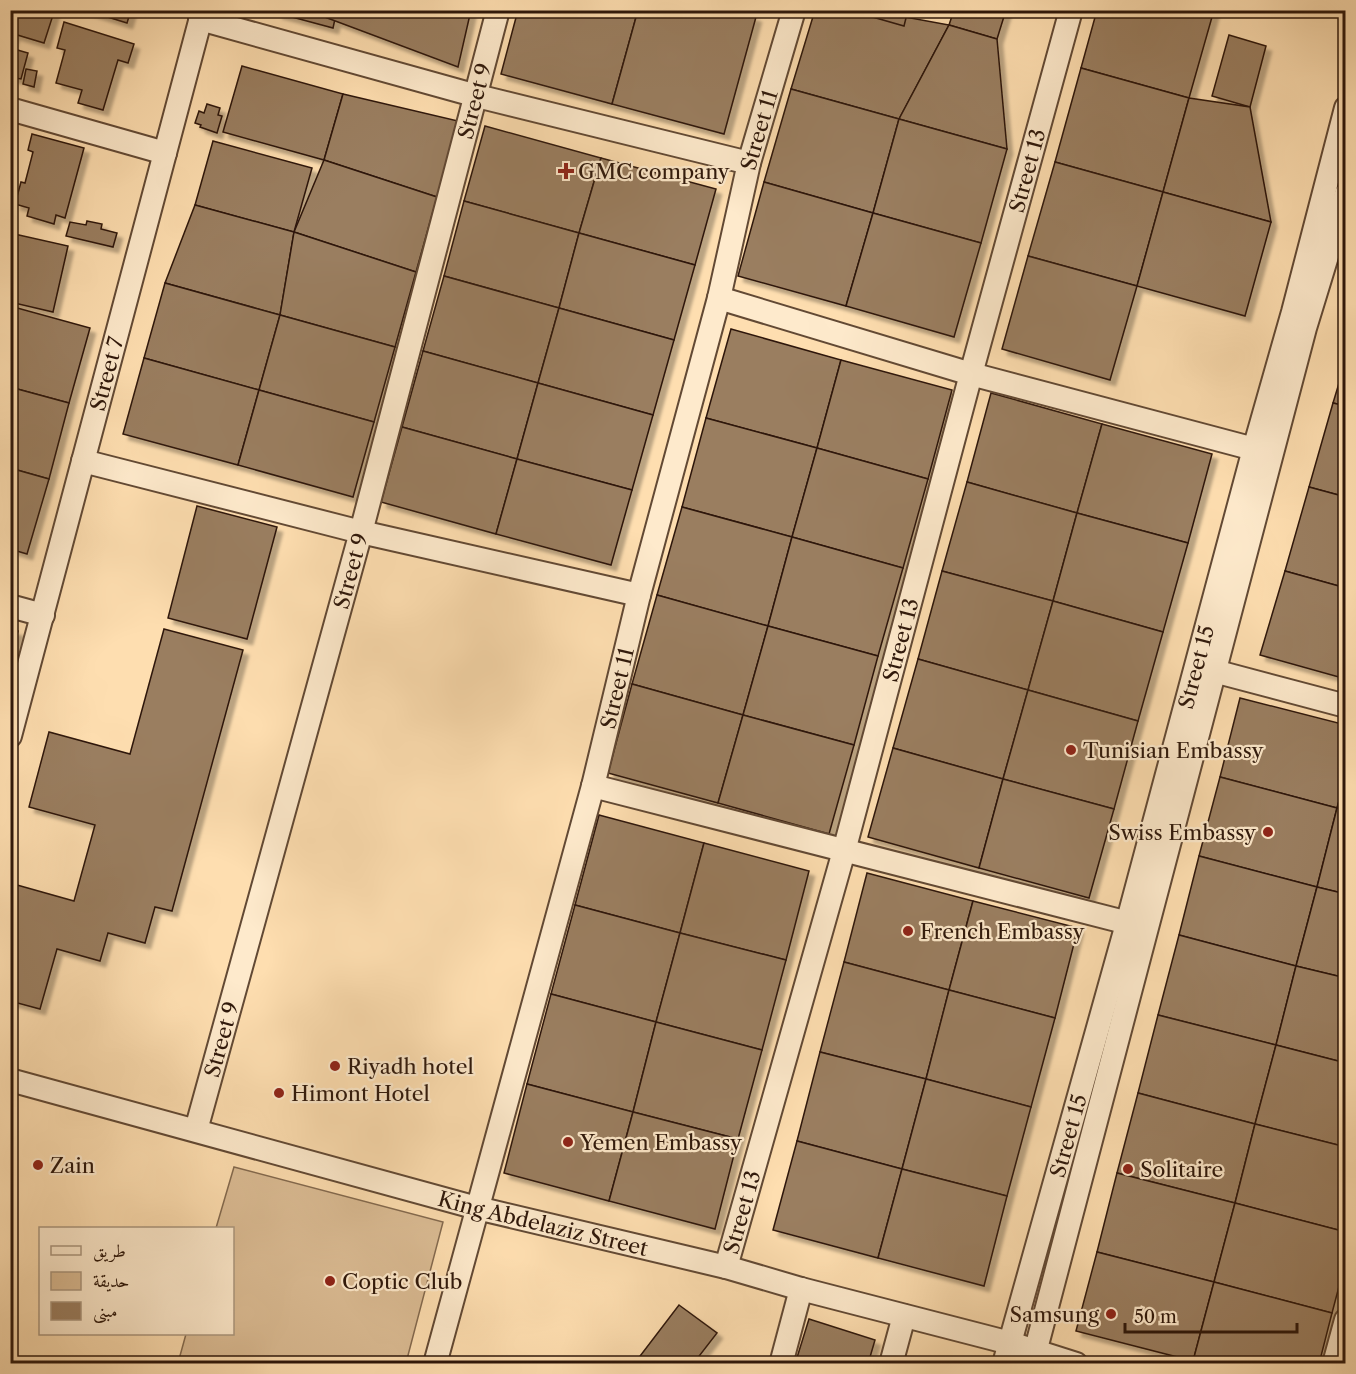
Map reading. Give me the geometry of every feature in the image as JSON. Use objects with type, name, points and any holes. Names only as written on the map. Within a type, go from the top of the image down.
[{"type":"street","name":"Street 9","points":[[196,1130],[361,532],[498,10]]},
{"type":"street","name":"Street 11","points":[[435,1364],[593,786],[639,595],[719,298],[749,163],[794,10]]},
{"type":"street","name":"Street 13","points":[[726,1268],[844,851],[1071,10]]},
{"type":"street","points":[[202,15],[477,96],[749,163]]},
{"type":"street","name":"Street 7","points":[[10,736],[202,15]]},
{"type":"street","name":"Street 15","points":[[1034,1357],[1254,449],[1293,312],[1346,108]]},
{"type":"street","points":[[10,109],[165,153]]},
{"type":"street","name":"Street 15","points":[[1007,1353],[1214,671],[1305,328],[1346,194]]},
{"type":"street","points":[[719,298],[971,374],[1254,449]]},
{"type":"street","points":[[83,461],[361,532],[639,595]]},
{"type":"street","points":[[10,606],[43,615]]},
{"type":"street","points":[[1214,671],[1346,706]]},
{"type":"street","points":[[593,786],[1137,926]]},
{"type":"street","name":"King Abdelaziz Street","points":[[10,1080],[477,1208],[726,1268],[904,1316],[1007,1353],[1076,1364]]},
{"type":"street","points":[[781,1364],[801,1289]]},
{"type":"street","points":[[891,1364],[904,1316]]},
{"type":"street","points":[[1334,1364],[1346,1320]]},
{"type":"green space","name":"Coptic Club","points":[[234,1167],[443,1222],[406,1363],[178,1363],[186,1335],[234,1335],[234,1227],[216,1227]]},
{"type":"building","points":[[10,10],[50,10],[54,12],[44,43],[14,34],[10,45]]},
{"type":"building","points":[[85,10],[131,10],[127,23]]},
{"type":"building","points":[[278,10],[337,10],[333,28],[277,13]]},
{"type":"building","points":[[306,10],[471,10],[458,67]]},
{"type":"building","points":[[518,10],[638,10],[612,104],[501,74]]},
{"type":"building","points":[[638,10],[734,10],[756,17],[724,134],[612,104]]},
{"type":"building","points":[[815,10],[867,10],[949,25],[899,119],[791,89]]},
{"type":"building","points":[[848,10],[908,10],[904,26]]},
{"type":"building","points":[[954,10],[1006,10],[997,39],[949,25]]},
{"type":"building","points":[[1097,10],[1214,10],[1189,98],[1081,68]]},
{"type":"building","points":[[64,22],[134,44],[128,63],[118,60],[103,110],[78,103],[82,90],[56,83],[65,50],[57,48]]},
{"type":"building","points":[[949,25],[997,39],[1007,149],[899,119]]},
{"type":"building","points":[[1229,35],[1266,46],[1250,107],[1212,96]]},
{"type":"building","points":[[14,49],[28,53],[21,79],[10,77],[10,62]]},
{"type":"building","points":[[242,66],[343,94],[324,160],[223,132]]},
{"type":"building","points":[[1081,68],[1189,98],[1163,192],[1055,162]]},
{"type":"building","points":[[26,69],[37,71],[34,87],[23,84]]},
{"type":"building","points":[[791,89],[899,119],[873,213],[764,182]]},
{"type":"building","points":[[343,94],[458,121],[437,197],[324,160]]},
{"type":"building","points":[[1189,98],[1250,107],[1271,222],[1163,192]]},
{"type":"building","points":[[207,104],[220,108],[218,115],[222,116],[217,133],[195,123],[199,111],[204,113]]},
{"type":"building","points":[[899,119],[1007,149],[981,243],[873,213]]},
{"type":"building","points":[[485,126],[601,158],[579,233],[464,201]]},
{"type":"building","points":[[32,134],[84,148],[65,218],[56,215],[54,224],[27,216],[29,208],[15,204],[21,182],[25,183],[33,152],[28,150]]},
{"type":"building","points":[[213,141],[312,168],[294,232],[195,205]]},
{"type":"building","points":[[601,158],[716,189],[695,265],[579,233]]},
{"type":"building","points":[[324,160],[437,197],[416,272],[294,232]]},
{"type":"building","points":[[1055,162],[1163,192],[1137,286],[1028,256]]},
{"type":"building","points":[[764,182],[873,213],[846,306],[738,276]]},
{"type":"building","points":[[1163,192],[1271,222],[1245,316],[1137,286]]},
{"type":"building","points":[[464,201],[579,233],[559,308],[444,276]]},
{"type":"building","points":[[195,205],[294,232],[280,315],[165,283]]},
{"type":"building","points":[[873,213],[981,243],[954,337],[846,306]]},
{"type":"building","points":[[87,221],[102,224],[101,229],[117,233],[113,247],[66,236],[70,222],[86,225]]},
{"type":"building","points":[[294,232],[416,272],[395,347],[280,315]]},
{"type":"building","points":[[10,233],[68,246],[53,312],[10,302]]},
{"type":"building","points":[[579,233],[695,265],[674,340],[559,308]]},
{"type":"building","points":[[1028,256],[1137,286],[1110,380],[1002,349]]},
{"type":"building","points":[[444,276],[559,308],[538,383],[423,351]]},
{"type":"building","points":[[165,283],[280,315],[259,390],[144,358]]},
{"type":"building","points":[[10,306],[90,328],[69,403],[10,387]]},
{"type":"building","points":[[559,308],[674,340],[653,415],[538,383]]},
{"type":"building","points":[[280,315],[395,347],[374,422],[259,390]]},
{"type":"building","points":[[731,329],[841,360],[817,448],[706,418]]},
{"type":"building","points":[[423,351],[538,383],[517,459],[402,427]]},
{"type":"building","points":[[144,358],[259,390],[238,465],[123,434]]},
{"type":"building","points":[[841,360],[952,390],[928,479],[817,448]]},
{"type":"building","points":[[1346,360],[1346,406],[1333,403]]},
{"type":"building","points":[[538,383],[653,415],[632,490],[517,459]]},
{"type":"building","points":[[10,387],[69,403],[49,479],[10,468]]},
{"type":"building","points":[[259,390],[374,422],[353,497],[238,465]]},
{"type":"building","points":[[991,393],[1102,424],[1077,513],[967,482]]},
{"type":"building","points":[[1333,403],[1346,406],[1346,497],[1309,487]]},
{"type":"building","points":[[706,418],[817,448],[792,537],[682,507]]},
{"type":"building","points":[[1102,424],[1212,454],[1188,543],[1077,513]]},
{"type":"building","points":[[402,427],[517,459],[496,534],[381,502]]},
{"type":"building","points":[[817,448],[928,479],[903,568],[792,537]]},
{"type":"building","points":[[517,459],[632,490],[611,565],[496,534]]},
{"type":"building","points":[[10,468],[49,479],[27,554],[10,549]]},
{"type":"building","points":[[967,482],[1077,513],[1053,601],[942,571]]},
{"type":"building","points":[[1309,487],[1346,497],[1346,588],[1285,571]]},
{"type":"building","points":[[197,506],[277,527],[247,639],[168,618]]},
{"type":"building","points":[[682,507],[792,537],[768,626],[657,595]]},
{"type":"building","points":[[1077,513],[1188,543],[1163,632],[1053,601]]},
{"type":"building","points":[[792,537],[903,568],[878,656],[768,626]]},
{"type":"building","points":[[942,571],[1053,601],[1028,690],[918,659]]},
{"type":"building","points":[[1285,571],[1346,588],[1346,679],[1260,655]]},
{"type":"building","points":[[657,595],[768,626],[743,715],[632,684]]},
{"type":"building","points":[[1053,601],[1163,632],[1138,721],[1028,690]]},
{"type":"building","points":[[768,626],[878,656],[854,745],[743,715]]},
{"type":"building","points":[[10,629],[18,631],[10,660]]},
{"type":"building","points":[[164,629],[243,650],[172,911],[155,907],[145,943],[108,933],[100,961],[57,949],[40,1009],[10,1001],[10,883],[74,901],[95,825],[29,807],[49,732],[130,754]]},
{"type":"building","points":[[918,659],[1028,690],[1003,779],[893,748]]},
{"type":"building","points":[[632,684],[743,715],[718,803],[608,773]]},
{"type":"building","name":"Tunisian Embassy","points":[[1028,690],[1138,721],[1114,809],[1003,779]]},
{"type":"building","points":[[1240,698],[1346,725],[1346,777],[1337,808],[1220,777]]},
{"type":"building","points":[[743,715],[854,745],[829,834],[718,803]]},
{"type":"building","points":[[893,748],[1003,779],[979,868],[868,837]]},
{"type":"building","name":"Swiss Embassy","points":[[1220,777],[1337,808],[1317,887],[1199,856]]},
{"type":"building","points":[[1346,777],[1346,810],[1337,808]]},
{"type":"building","points":[[1003,779],[1114,809],[1089,898],[979,868]]},
{"type":"building","points":[[1337,808],[1346,810],[1346,894],[1317,887]]},
{"type":"building","points":[[599,815],[704,843],[680,933],[575,905]]},
{"type":"building","points":[[704,843],[809,871],[786,960],[680,933]]},
{"type":"building","points":[[1199,856],[1317,887],[1296,966],[1179,935]]},
{"type":"building","name":"French Embassy","points":[[867,873],[973,901],[949,990],[844,962]]},
{"type":"building","points":[[1317,887],[1346,894],[1346,978],[1296,966]]},
{"type":"building","points":[[973,901],[1078,928],[1055,1018],[949,990]]},
{"type":"building","points":[[575,905],[680,933],[656,1022],[551,994]]},
{"type":"building","points":[[680,933],[786,960],[762,1050],[656,1022]]},
{"type":"building","points":[[1179,935],[1296,966],[1276,1045],[1158,1015]]},
{"type":"building","points":[[844,962],[949,990],[926,1079],[820,1052]]},
{"type":"building","points":[[1296,966],[1346,978],[1346,1063],[1276,1045]]},
{"type":"building","points":[[949,990],[1055,1018],[1031,1107],[926,1079]]},
{"type":"building","points":[[551,994],[656,1022],[633,1112],[527,1084]]},
{"type":"building","points":[[1158,1015],[1276,1045],[1255,1124],[1138,1093]]},
{"type":"building","points":[[656,1022],[762,1050],[738,1139],[633,1112]]},
{"type":"building","points":[[1276,1045],[1346,1063],[1346,1147],[1255,1124]]},
{"type":"building","points":[[820,1052],[926,1079],[902,1169],[797,1141]]},
{"type":"building","points":[[926,1079],[1031,1107],[1007,1196],[902,1169]]},
{"type":"building","name":"Yemen Embassy","points":[[527,1084],[633,1112],[609,1201],[504,1173]]},
{"type":"building","points":[[1138,1093],[1255,1124],[1235,1203],[1117,1173]]},
{"type":"building","points":[[633,1112],[738,1139],[715,1229],[609,1201]]},
{"type":"building","points":[[1255,1124],[1346,1147],[1346,1232],[1235,1203]]},
{"type":"building","points":[[797,1141],[902,1169],[878,1258],[773,1230]]},
{"type":"building","points":[[902,1169],[1007,1196],[984,1286],[878,1258]]},
{"type":"building","points":[[1117,1173],[1235,1203],[1214,1282],[1097,1252]]},
{"type":"building","points":[[1235,1203],[1346,1232],[1346,1260],[1332,1313],[1214,1282]]},
{"type":"building","points":[[1097,1252],[1214,1282],[1193,1361],[1076,1331]]},
{"type":"building","points":[[1214,1282],[1332,1313],[1319,1364],[1201,1364],[1193,1361]]},
{"type":"building","points":[[679,1305],[717,1333],[693,1364],[634,1364]]},
{"type":"building","points":[[809,1319],[875,1340],[868,1364],[795,1364]]},
{"type":"place","name":"GMC company","points":[[566,171]]},
{"type":"place","name":"Tunisian Embassy","points":[[1071,750]]},
{"type":"place","name":"Swiss Embassy","points":[[1268,832]]},
{"type":"place","name":"French Embassy","points":[[908,931]]},
{"type":"place","name":"Riyadh hotel","points":[[335,1066]]},
{"type":"place","name":"Himont Hotel","points":[[279,1093]]},
{"type":"place","name":"Yemen Embassy","points":[[568,1142]]},
{"type":"place","name":"Zain","points":[[38,1165]]},
{"type":"place","name":"Solitaire","points":[[1128,1169]]},
{"type":"place","name":"Coptic Club","points":[[330,1281]]},
{"type":"place","name":"Samsung","points":[[1111,1314]]}]
